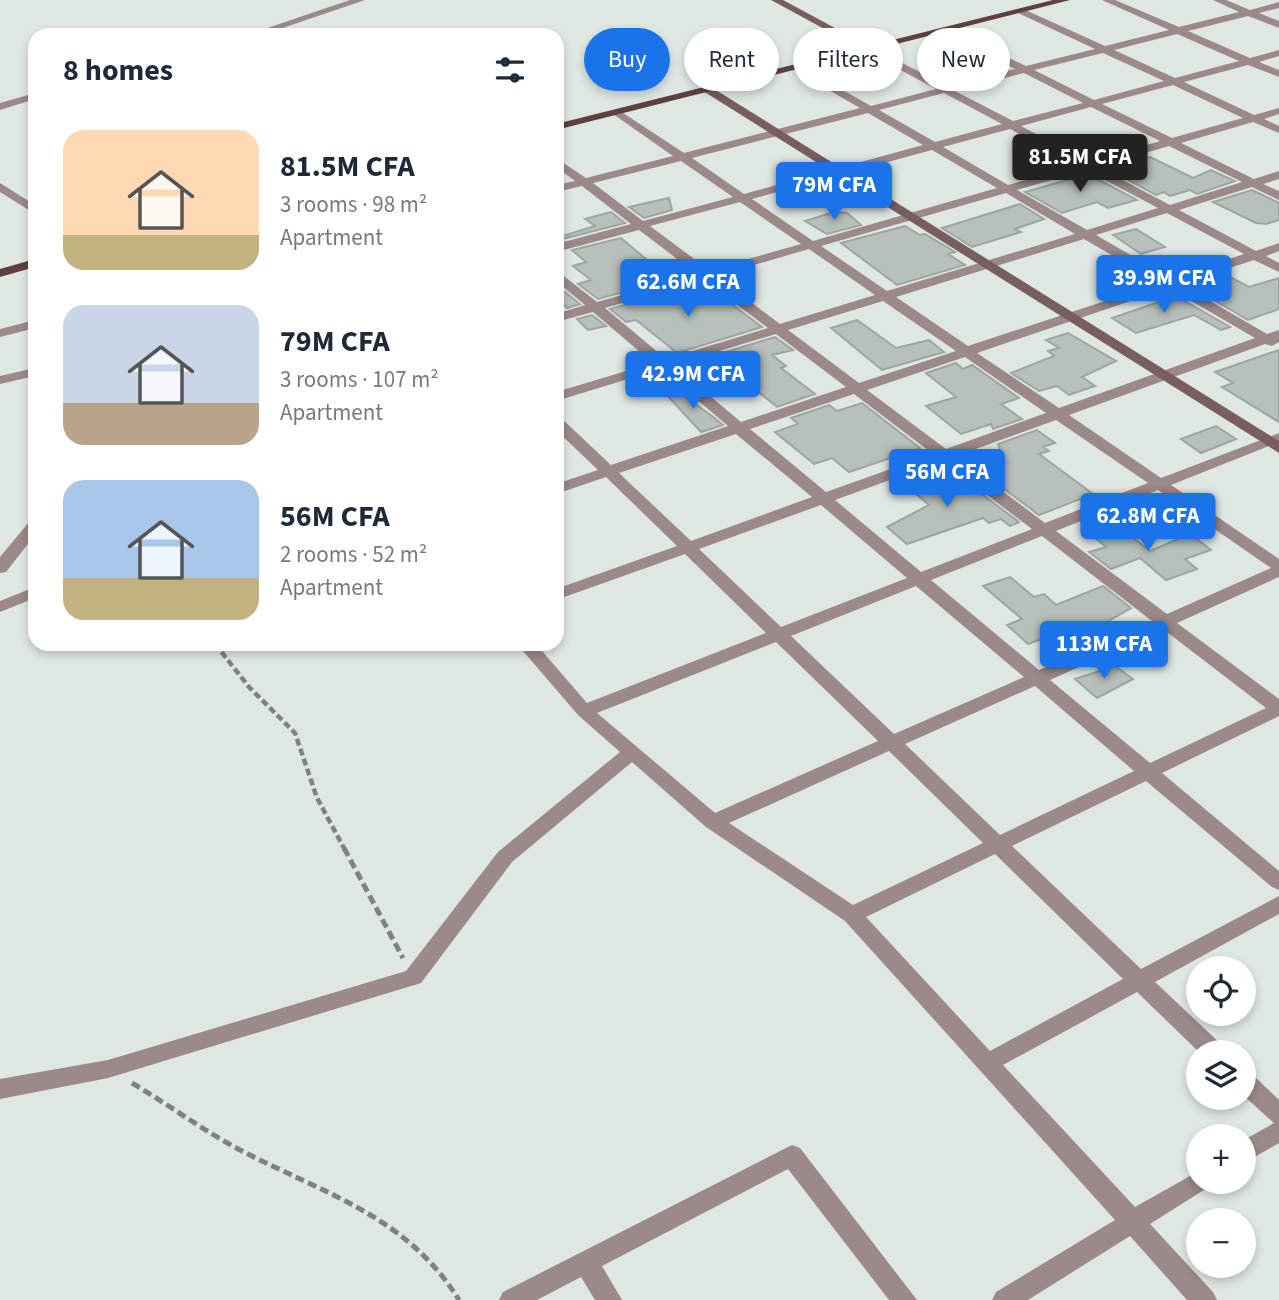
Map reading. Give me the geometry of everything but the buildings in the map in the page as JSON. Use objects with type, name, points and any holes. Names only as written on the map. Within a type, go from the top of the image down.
[{"type":"main road","points":[[953,28],[1065,0]]},
{"type":"main road","points":[[564,125],[698,91]]},
{"type":"main road","points":[[0,272],[28,265]]},
{"type":"street","points":[[274,28],[360,0]]},
{"type":"street","points":[[776,0],[829,28]]},
{"type":"street","points":[[1107,0],[1279,74]]},
{"type":"street","points":[[1218,0],[1279,25]]},
{"type":"street","points":[[1010,74],[1279,5]]},
{"type":"street","points":[[1021,11],[1279,130]]},
{"type":"street","points":[[564,245],[1279,53]]},
{"type":"street","points":[[1010,62],[1279,196]]},
{"type":"street","points":[[709,91],[1163,376],[1275,442]]},
{"type":"street","points":[[837,91],[1170,283],[1275,339]]},
{"type":"street","points":[[564,187],[942,91]]},
{"type":"street","points":[[948,91],[1279,268]]},
{"type":"street","points":[[0,107],[28,98]]},
{"type":"street","points":[[564,316],[1279,111]]},
{"type":"street","points":[[617,112],[1279,568],[713,822]]},
{"type":"street","points":[[564,167],[1279,709],[852,915]]},
{"type":"street","points":[[564,395],[1279,175]]},
{"type":"street","points":[[0,187],[28,205]]},
{"type":"street","points":[[19,199],[28,196]]},
{"type":"street","points":[[564,486],[1279,247]]},
{"type":"street","points":[[564,281],[1279,882]]},
{"type":"street","points":[[0,333],[28,326]]},
{"type":"street","points":[[564,592],[1163,376],[1275,339]]},
{"type":"street","points":[[0,380],[28,374]]},
{"type":"street","points":[[564,429],[1202,1040]]},
{"type":"street","points":[[584,711],[1160,484],[1275,442]]},
{"type":"street","points":[[0,568],[28,534]]},
{"type":"street","points":[[0,607],[28,595]]},
{"type":"street","points":[[532,651],[584,711],[713,822],[852,915],[1204,1300]]},
{"type":"street","points":[[0,1088],[108,1069],[413,978],[505,857],[632,752]]},
{"type":"street","points":[[987,1063],[1279,905]]},
{"type":"street","points":[[1256,1093],[1279,1115]]},
{"type":"street","points":[[1256,1145],[1279,1131]]},
{"type":"street","points":[[512,1300],[792,1155],[904,1300]]},
{"type":"street","points":[[1005,1300],[1186,1189]]},
{"type":"street","points":[[585,1262],[609,1300]]},
{"type":"path","points":[[221,651],[249,687],[295,733],[317,798],[413,978]]},
{"type":"path","points":[[108,1069],[238,1149],[290,1176],[345,1198],[373,1216],[432,1259],[459,1300]]}]
